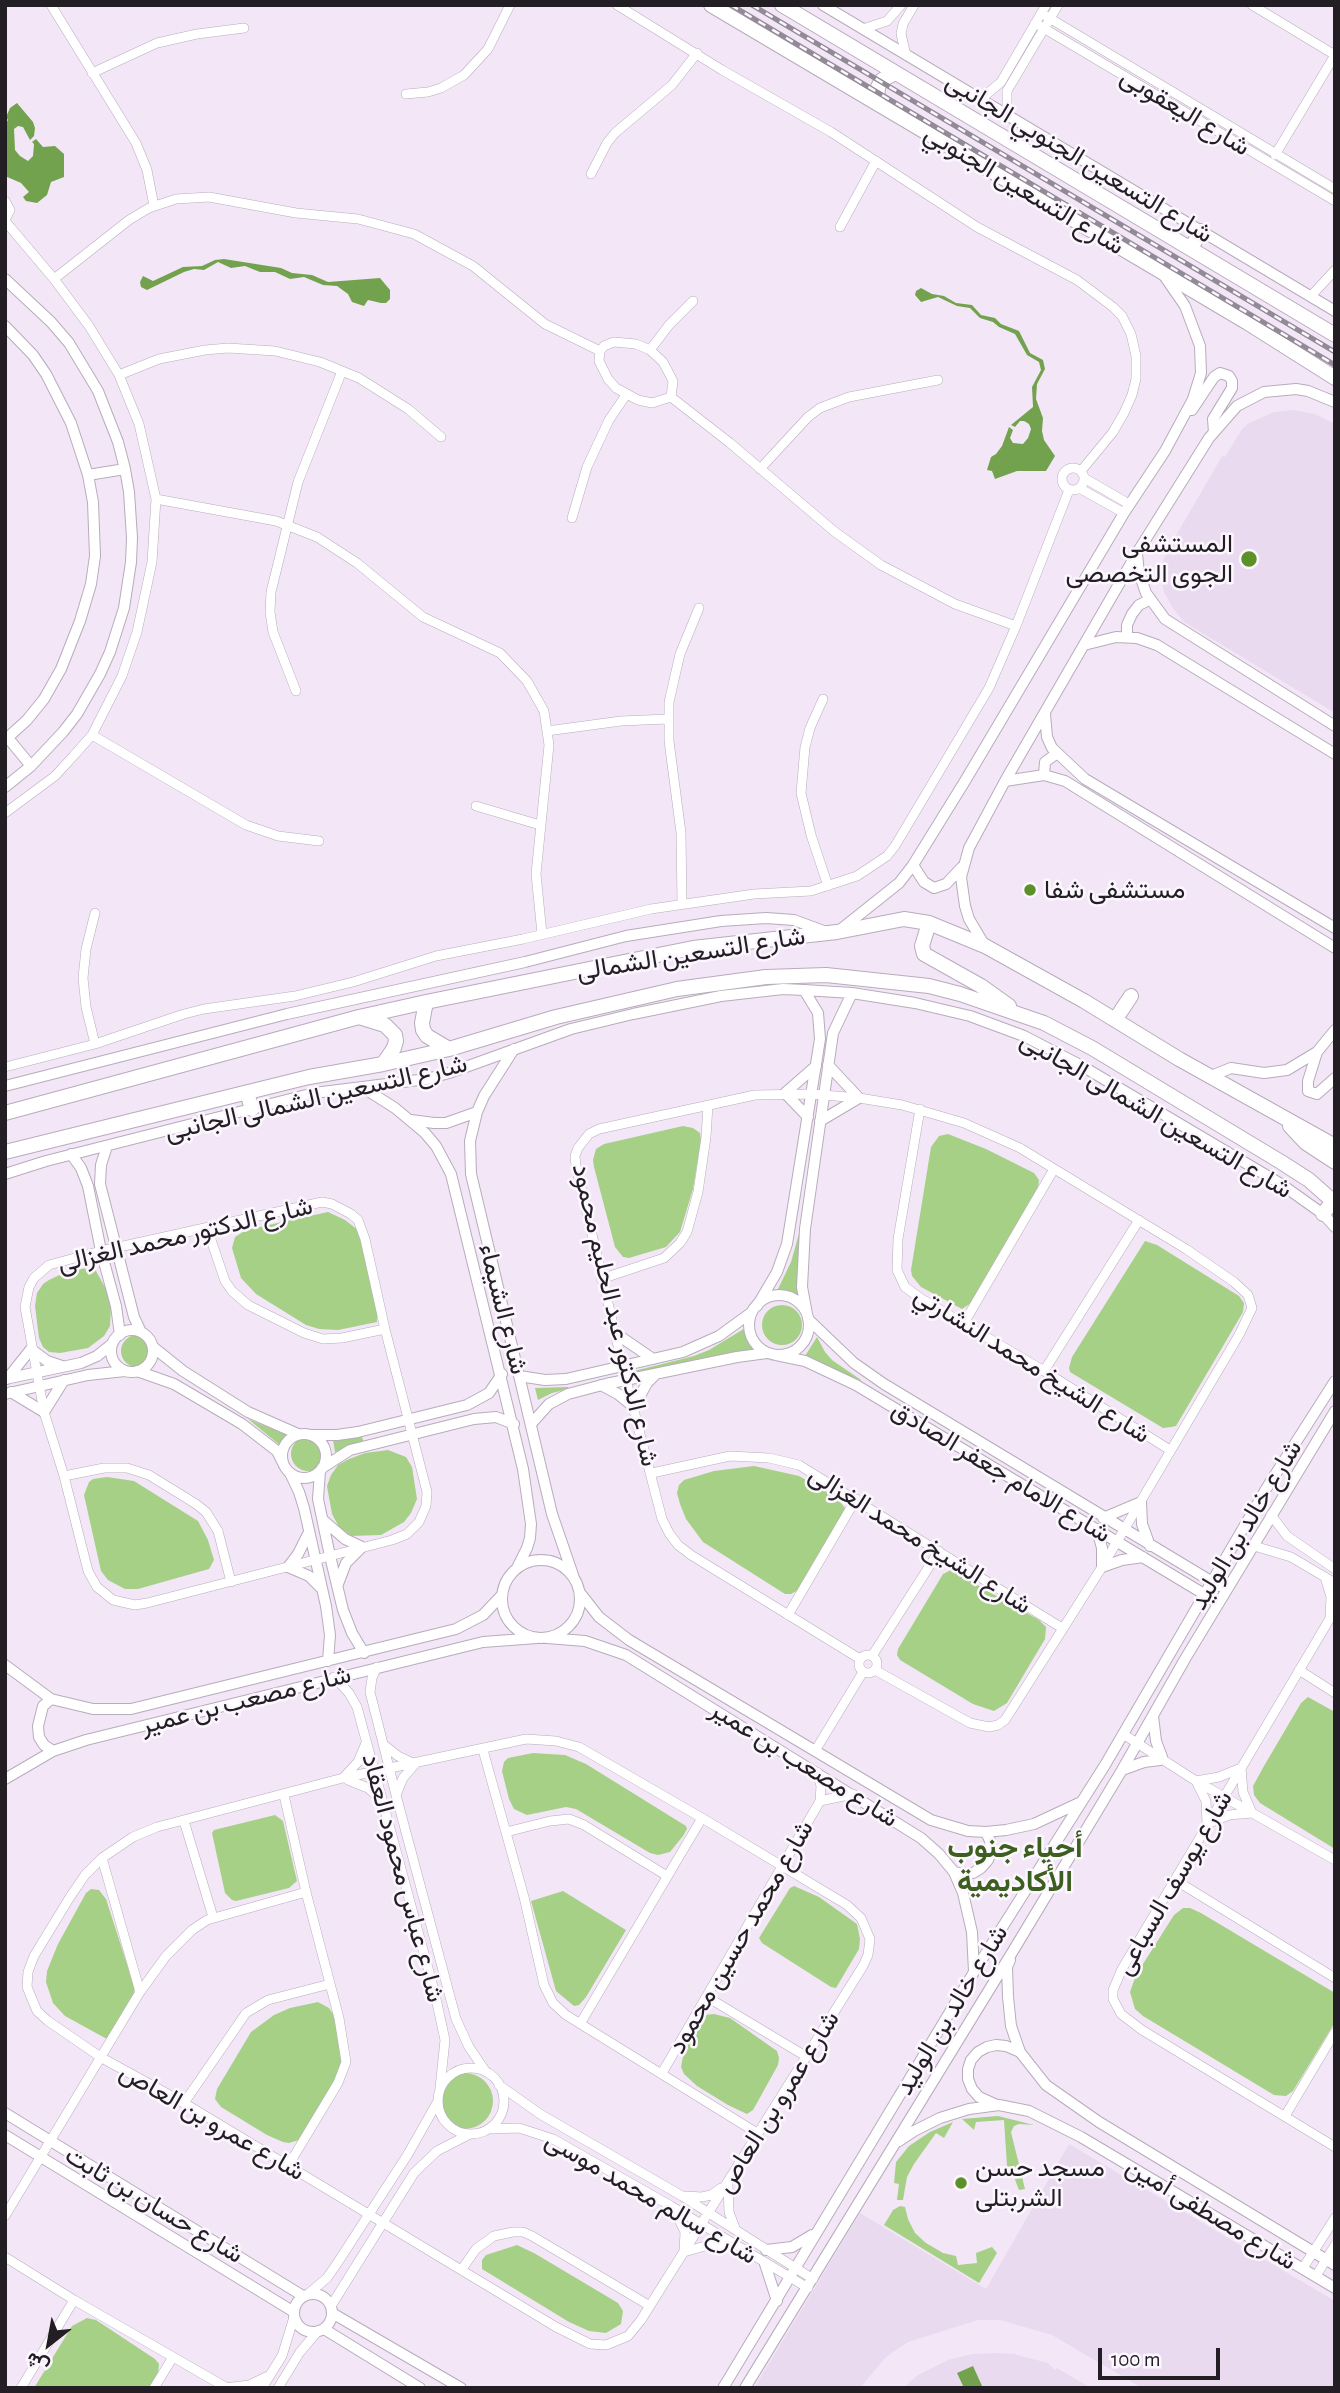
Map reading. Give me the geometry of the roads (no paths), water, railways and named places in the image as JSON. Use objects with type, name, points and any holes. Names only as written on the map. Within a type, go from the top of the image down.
[{"type":"main road","name":"شارع التسعين الجنوبي","points":[[711,5],[1256,327],[1335,378]]},
{"type":"main road","name":"شارع التسعين الجنوبي","points":[[782,5],[1335,335]]},
{"type":"main road","points":[[877,103],[878,87],[882,80],[895,73]]},
{"type":"main road","points":[[1191,248],[1201,231]]},
{"type":"main road","name":"شارع التسعين الشمالى","points":[[5,1113],[359,1017],[426,1002],[693,948],[833,932],[904,919],[929,923],[985,946],[1335,1146]]},
{"type":"main road","points":[[929,923],[922,946],[924,954],[993,993],[1017,1012]]},
{"type":"main road","name":"شارع التسعين الشمالى","points":[[5,1152],[309,1077],[449,1049],[556,1017],[677,989],[766,977],[826,975],[903,982],[960,994],[1017,1012],[1059,1030],[1296,1172],[1334,1202]]},
{"type":"main road","points":[[1115,1020],[1131,996]]},
{"type":"main road","points":[[426,1002],[423,1030],[427,1036],[449,1049]]},
{"type":"main road","points":[[359,1017],[385,1025],[396,1035],[394,1048],[383,1064]]},
{"type":"main road","points":[[247,1093],[252,1109]]},
{"type":"main road","points":[[1282,1117],[1306,1143],[1335,1162]]},
{"type":"main road","points":[[1322,1214],[1334,1202]]},
{"type":"street","points":[[51,5],[136,143],[147,170],[154,206]]},
{"type":"street","points":[[406,94],[441,88],[464,75],[488,49],[510,5]]},
{"type":"street","points":[[5,1067],[95,1044],[204,1009],[295,996],[353,982],[436,956],[651,909],[754,894],[811,891],[857,876],[887,856],[895,846],[989,688],[1074,489],[1113,432],[1132,395],[1136,379],[1136,356],[1131,334],[1122,316],[1100,295],[1077,280],[977,227],[876,161],[617,5]]},
{"type":"street","points":[[863,29],[887,21],[901,5]]},
{"type":"street","points":[[906,55],[901,34],[903,24],[914,5]]},
{"type":"street","points":[[1007,115],[1007,92],[1058,5]]},
{"type":"street","points":[[1252,5],[1335,55],[1270,163]]},
{"type":"street","name":"شارع التسعين الجنوبي الجانبى","points":[[825,6],[1335,311]]},
{"type":"street","points":[[981,99],[1001,82],[1043,9]]},
{"type":"street","name":"شارع اليعقوبى","points":[[1043,9],[1050,19],[1335,189]]},
{"type":"street","name":"شارع اليعقوبى","points":[[1035,23],[1335,201]]},
{"type":"street","points":[[92,72],[157,43],[244,28]]},
{"type":"street","points":[[591,174],[615,133],[672,85],[697,54]]},
{"type":"street","points":[[839,226],[876,161]]},
{"type":"street","points":[[54,279],[129,220],[154,206],[176,199],[209,197],[296,213],[358,219],[397,228],[453,254],[492,280],[526,311],[545,324],[600,351]]},
{"type":"street","points":[[5,201],[10,210],[5,220],[54,279],[119,375],[139,424],[156,499],[152,562],[137,632],[122,676],[92,736],[61,771],[5,813]]},
{"type":"street","points":[[1311,296],[1335,270]]},
{"type":"street","points":[[5,1086],[287,1014],[525,962],[626,936],[721,921],[766,918],[794,920],[833,932],[899,883],[913,865],[965,782],[1126,508],[1165,451],[1184,416],[1201,373],[1200,346],[1185,306],[1161,272]]},
{"type":"street","points":[[5,279],[51,321],[84,366],[109,416],[125,469],[132,515],[131,562],[126,596],[118,630],[100,674],[63,732],[31,766],[5,787]]},
{"type":"street","points":[[650,350],[669,325],[694,301]]},
{"type":"street","points":[[5,327],[33,355],[47,374],[71,423],[88,475],[95,525],[92,584],[61,669],[44,699],[27,720],[6,739],[31,766]]},
{"type":"street","points":[[622,342],[650,350],[671,374],[674,388],[671,397],[652,402],[626,395],[616,388],[602,369],[600,351],[610,343],[622,342]]},
{"type":"street","points":[[119,375],[170,356],[205,350],[263,350],[298,356],[342,371],[392,398],[441,437]]},
{"type":"street","points":[[296,691],[273,632],[271,592],[286,524],[305,462],[342,371]]},
{"type":"street","points":[[1184,416],[1196,406],[1214,377],[1220,373],[1226,374],[1233,385],[1213,419],[1214,432]]},
{"type":"street","points":[[760,469],[808,417],[820,408],[849,397],[938,380]]},
{"type":"street","points":[[985,946],[969,919],[965,905],[961,877],[969,848],[1137,553],[1214,432],[1237,406],[1264,392],[1296,389],[1335,402]]},
{"type":"street","points":[[572,518],[587,467],[610,420],[626,395]]},
{"type":"street","points":[[671,397],[835,532],[881,565],[955,604],[1016,626]]},
{"type":"street","points":[[1071,468],[1082,474],[1126,508],[1062,483],[1063,473],[1071,468]]},
{"type":"street","points":[[88,475],[125,469]]},
{"type":"street","points":[[156,499],[286,524],[317,537],[346,554],[424,617],[499,653],[513,665],[536,693],[544,711],[547,730],[547,768],[536,881],[542,934]]},
{"type":"street","points":[[1137,553],[1139,573],[1149,600],[1174,627],[1335,726]]},
{"type":"street","points":[[1127,637],[1127,625],[1132,614],[1149,600]]},
{"type":"street","points":[[682,904],[681,833],[668,719],[674,675],[699,608]]},
{"type":"street","points":[[1084,645],[1105,638],[1127,637],[1147,641],[1167,650],[1335,754]]},
{"type":"street","points":[[823,699],[805,747],[801,793],[811,835],[828,886]]},
{"type":"street","points":[[1045,713],[1047,737],[1056,754],[1085,779],[1129,812],[1335,948]]},
{"type":"street","points":[[547,730],[621,721],[668,719]]},
{"type":"street","points":[[92,736],[246,825],[278,836],[319,841]]},
{"type":"street","points":[[1044,775],[1045,762],[1056,754]]},
{"type":"street","points":[[1005,781],[1044,775],[1059,778],[1129,812],[1335,929]]},
{"type":"street","points":[[476,806],[541,825]]},
{"type":"street","points":[[913,865],[923,882],[934,888],[946,884],[962,867]]},
{"type":"street","points":[[95,913],[86,949],[83,978],[86,1007],[95,1044]]},
{"type":"street","name":"شارع التسعين الشمالى الجانبى","points":[[5,1174],[71,1154],[314,1093],[427,1079],[570,1028],[695,1001],[774,990],[804,990],[852,993],[944,1010],[970,1016],[1024,1036],[1082,1066],[1281,1184],[1322,1214]]},
{"type":"street","points":[[804,990],[814,1005],[820,1026],[808,1117],[787,1244],[777,1272],[755,1309],[750,1331],[753,1340],[772,1354],[794,1351],[807,1337],[802,1287],[803,1250],[834,1033],[852,993]]},
{"type":"street","points":[[1335,1030],[1317,1052],[1308,1076],[1308,1091],[1317,1094],[1335,1078]]},
{"type":"street","name":"شارع الشيماء","points":[[514,1048],[477,1112],[470,1141],[474,1191],[556,1530],[573,1575]]},
{"type":"street","points":[[1211,1076],[1231,1068],[1264,1073],[1287,1070],[1317,1052]]},
{"type":"street","points":[[820,1121],[859,1098],[828,1065]]},
{"type":"street","points":[[808,1117],[785,1093],[816,1066]]},
{"type":"street","name":"شارع الشيماء","points":[[362,1087],[411,1120],[430,1139],[444,1160],[457,1195],[523,1469],[531,1524],[527,1548],[517,1568]]},
{"type":"street","name":"شارع الدكتور عبد الحليم محمود","points":[[860,1659],[678,1545],[662,1519],[622,1366],[576,1166],[578,1148],[589,1134],[599,1129],[755,1095],[824,1095],[920,1109],[984,1131],[1020,1148],[1186,1249],[1248,1295],[1252,1308],[1239,1335],[1102,1567],[1012,1712],[998,1725],[989,1727],[970,1723],[875,1670]]},
{"type":"street","points":[[601,1279],[664,1258],[687,1232],[698,1192],[708,1105]]},
{"type":"street","name":"شارع الشيخ محمد النشارتي","points":[[920,1109],[898,1239],[897,1270],[900,1279],[911,1293],[1044,1371],[1170,1450]]},
{"type":"street","points":[[411,1120],[434,1124],[477,1112]]},
{"type":"street","points":[[107,1146],[101,1166],[100,1184],[134,1317],[141,1332],[153,1347],[183,1371],[248,1412],[298,1434],[348,1434],[480,1399],[489,1393],[502,1374]]},
{"type":"street","points":[[71,1154],[85,1177],[116,1306],[113,1360],[131,1371],[174,1384],[248,1428],[278,1451],[299,1492],[309,1532],[329,1623],[328,1661]]},
{"type":"street","points":[[964,1323],[1054,1169]]},
{"type":"street","points":[[457,1195],[474,1191]]},
{"type":"street","name":"شارع الدكتور محمد الغزالى","points":[[322,1202],[332,1204],[358,1220],[428,1492],[426,1506],[419,1522],[407,1534],[392,1540],[135,1605],[123,1603],[104,1594],[88,1571],[64,1476],[44,1412],[25,1307],[29,1287],[34,1278],[49,1265],[117,1248],[322,1202]]},
{"type":"street","points":[[1322,1214],[1335,1227]]},
{"type":"street","points":[[1044,1371],[1139,1220]]},
{"type":"street","points":[[207,1228],[225,1281],[248,1305],[304,1333],[323,1339],[385,1329]]},
{"type":"street","points":[[519,1376],[545,1380],[566,1379],[702,1345],[735,1326],[774,1296],[784,1296],[801,1305],[807,1316]]},
{"type":"street","name":"شارع الامام جعفر الصادق","points":[[807,1316],[854,1363],[877,1380],[1227,1591]]},
{"type":"street","points":[[6,1379],[66,1367],[97,1356],[130,1330],[141,1332]]},
{"type":"street","points":[[615,1333],[653,1359]]},
{"type":"street","points":[[8,1393],[64,1380],[131,1371],[150,1362],[153,1347]]},
{"type":"street","points":[[6,1379],[31,1349],[47,1361],[66,1367]]},
{"type":"street","name":"شارع الامام جعفر الصادق","points":[[531,1424],[558,1398],[601,1385],[737,1357],[772,1354],[805,1361],[856,1385],[1219,1603]]},
{"type":"street","points":[[601,1385],[634,1407],[639,1395],[656,1374]]},
{"type":"street","points":[[8,1393],[44,1412],[64,1380]]},
{"type":"street","name":"شارع خالد بن الوليد","points":[[723,2388],[974,1972],[1122,1736],[1296,1439],[1335,1381]]},
{"type":"street","name":"شارع خالد بن الوليد","points":[[745,2388],[1013,1951],[1335,1411]]},
{"type":"street","points":[[298,1434],[285,1445],[282,1457],[286,1468],[298,1477],[307,1477],[350,1450],[485,1417],[496,1417],[514,1424]]},
{"type":"street","points":[[311,1435],[322,1443],[326,1451],[317,1491],[347,1622],[364,1653]]},
{"type":"street","points":[[1296,1439],[1311,1448]]},
{"type":"street","name":"شارع الشيخ محمد الغزالى","points":[[652,1473],[730,1456],[769,1458],[799,1465],[1062,1628]]},
{"type":"street","points":[[64,1476],[104,1468],[127,1468],[149,1475],[197,1504],[206,1512],[218,1531],[231,1582]]},
{"type":"street","points":[[788,1615],[856,1499]]},
{"type":"street","points":[[1103,1518],[1141,1502],[1142,1524],[1150,1546]]},
{"type":"street","points":[[1271,1515],[1287,1536],[1334,1567]]},
{"type":"street","points":[[323,1520],[337,1533],[362,1547],[346,1563],[338,1584]]},
{"type":"street","points":[[1097,1529],[1102,1548],[1102,1567],[1143,1557]]},
{"type":"street","points":[[309,1532],[303,1548],[288,1567],[309,1576],[320,1587]]},
{"type":"street","points":[[1254,1546],[1291,1557],[1335,1583]]},
{"type":"street","points":[[872,1656],[939,1551]]},
{"type":"street","points":[[536,1560],[546,1560],[565,1567],[573,1575],[581,1594],[578,1614],[573,1623],[557,1636],[542,1638],[520,1632],[508,1620],[502,1595],[504,1585],[517,1568],[536,1560]]},
{"type":"street","points":[[1325,1577],[1333,1615]]},
{"type":"street","name":"شارع مصعب بن عمير","points":[[581,1594],[599,1617],[629,1640],[931,1821],[955,1829],[986,1832],[1034,1824],[1081,1801]]},
{"type":"street","name":"شارع مصعب بن عمير","points":[[5,1665],[51,1699],[93,1709],[131,1709],[456,1629],[483,1615],[502,1595]]},
{"type":"street","name":"شارع يوسف السباعى","points":[[1333,1615],[1116,1980],[1113,1999],[1116,2007],[1142,2030],[1335,2147]]},
{"type":"street","name":"شارع مصعب بن عمير","points":[[5,1779],[54,1751],[86,1740],[334,1677],[483,1642],[542,1638],[585,1642],[626,1655],[853,1794],[921,1838],[940,1854],[954,1872],[963,1893],[970,1918],[974,1972]]},
{"type":"street","points":[[863,1656],[872,1656],[877,1662],[875,1670],[870,1673],[863,1672],[859,1666],[860,1659],[863,1656]]},
{"type":"street","name":"شارع عباس محمود العقاد","points":[[377,1667],[370,1692],[456,2019],[469,2047],[486,2072]]},
{"type":"street","points":[[1299,1670],[1335,1693]]},
{"type":"street","points":[[815,1751],[863,1672]]},
{"type":"street","name":"شارع عباس محمود العقاد","points":[[334,1677],[354,1700],[442,2023],[445,2040],[440,2088]]},
{"type":"street","points":[[51,1699],[43,1706],[38,1726],[39,1737],[44,1745],[54,1751]]},
{"type":"street","points":[[1153,1716],[1156,1741],[1164,1760]]},
{"type":"street","points":[[1122,1736],[1332,1860]]},
{"type":"street","name":"شارع عمرو بن العاص","points":[[526,1739],[568,1744],[590,1753],[783,1866],[856,1912],[865,1924],[870,1939],[863,1966],[650,2306],[628,2336],[606,2345],[590,2344],[556,2327],[184,2103],[102,2058],[37,2011],[27,1987],[28,1972],[42,1942],[69,1897],[102,1858],[133,1837],[157,1827],[343,1778],[374,1773],[526,1739]]},
{"type":"street","points":[[366,1741],[358,1762],[343,1778],[368,1788],[382,1801]]},
{"type":"street","points":[[384,1745],[415,1764],[403,1778],[396,1795]]},
{"type":"street","points":[[483,1750],[544,1984],[559,2010],[758,2133]]},
{"type":"street","points":[[1122,1770],[1136,1764],[1164,1760]]},
{"type":"street","points":[[1196,1781],[1220,1777],[1241,1768],[1243,1792],[1252,1813]]},
{"type":"street","name":"شارع محمد حسين محمود","points":[[662,2073],[820,1801],[821,1786],[817,1772]]},
{"type":"street","points":[[1196,1781],[1206,1801],[1207,1824],[1229,1815],[1252,1813]]},
{"type":"street","name":"شارع محمد حسين محمود","points":[[820,1801],[853,1794]]},
{"type":"street","points":[[284,1795],[344,2042],[344,2070],[288,2166]]},
{"type":"street","points":[[580,2024],[702,1818]]},
{"type":"street","points":[[506,1832],[561,1819],[577,1822],[667,1876]]},
{"type":"street","points":[[184,1821],[213,1917]]},
{"type":"street","points":[[954,1872],[973,1872],[988,1860],[990,1841],[986,1832]]},
{"type":"street","points":[[102,1858],[140,1992]]},
{"type":"street","points":[[1175,1880],[1335,1978]]},
{"type":"street","points":[[5,2216],[140,1992],[157,1966],[183,1938],[199,1924],[213,1917],[306,1892]]},
{"type":"street","name":"شارع مصطفى أمين","points":[[1013,1951],[1007,1968],[1011,2026],[1020,2053],[1036,2076],[1074,2107],[1330,2263]]},
{"type":"street","points":[[184,2103],[246,2012],[268,2000],[330,1984]]},
{"type":"street","points":[[707,1997],[807,2057]]},
{"type":"street","points":[[1285,2116],[1335,2032]]},
{"type":"street","points":[[999,2105],[979,2096],[972,2089],[968,2079],[971,2060],[986,2047],[996,2045],[1006,2046],[1020,2053]]},
{"type":"street","points":[[281,2385],[300,2352],[331,2319],[332,2310],[420,2165],[436,2151],[470,2134],[488,2129],[501,2114],[503,2104],[499,2085],[486,2072],[476,2068],[454,2072],[440,2088],[438,2101],[447,2124],[470,2134]]},
{"type":"street","name":"شارع سالم محمد موسى","points":[[499,2085],[540,2114],[709,2212],[766,2249],[792,2273]]},
{"type":"street","points":[[262,2388],[282,2356],[295,2306],[332,2271],[408,2154],[438,2101]]},
{"type":"street","name":"شارع مصطفى أمين","points":[[894,2144],[940,2118],[969,2109],[999,2105],[1029,2111],[1063,2126],[1335,2288]]},
{"type":"street","name":"شارع حسان بن ثابت","points":[[5,2113],[305,2295]]},
{"type":"street","name":"شارع سالم محمد موسى","points":[[488,2129],[519,2128],[544,2136],[671,2206],[765,2264],[792,2273],[810,2283]]},
{"type":"street","name":"شارع حسان بن ثابت","points":[[5,2135],[294,2314]]},
{"type":"street","points":[[682,2196],[711,2195],[728,2182]]},
{"type":"street","points":[[728,2182],[729,2212],[736,2230]]},
{"type":"street","points":[[671,2206],[685,2232],[684,2252],[715,2245],[736,2245]]},
{"type":"street","points":[[1303,2268],[1335,2218]]},
{"type":"street","points":[[462,2269],[476,2249],[494,2236],[523,2232],[650,2306]]},
{"type":"street","points":[[766,2249],[792,2247],[815,2234]]},
{"type":"street","points":[[1316,2276],[1330,2263],[1335,2245]]},
{"type":"street","points":[[5,2248],[8,2260],[226,2387],[249,2385],[271,2374]]},
{"type":"street","points":[[765,2264],[777,2301]]},
{"type":"street","points":[[305,2295],[321,2295],[332,2310],[461,2388]]},
{"type":"street","points":[[20,2388],[74,2300]]},
{"type":"street","points":[[294,2314],[303,2329],[321,2330],[419,2388]]},
{"type":"street","points":[[154,2388],[173,2357]]},
{"type":"railway","points":[[731,5],[1335,365]]},
{"type":"railway","points":[[752,5],[1335,352]]},
{"type":"place","name":"المستشفى الجوى التخصصى","points":[[1249,559]]},
{"type":"place","name":"مستشفى شفا","points":[[1030,890]]},
{"type":"place","name":"مسجد حسن الشربتلى","points":[[961,2183]]},
{"type":"district","name":"أحياء جنوب الأكاديمية","points":[[1015,1865]]}]
